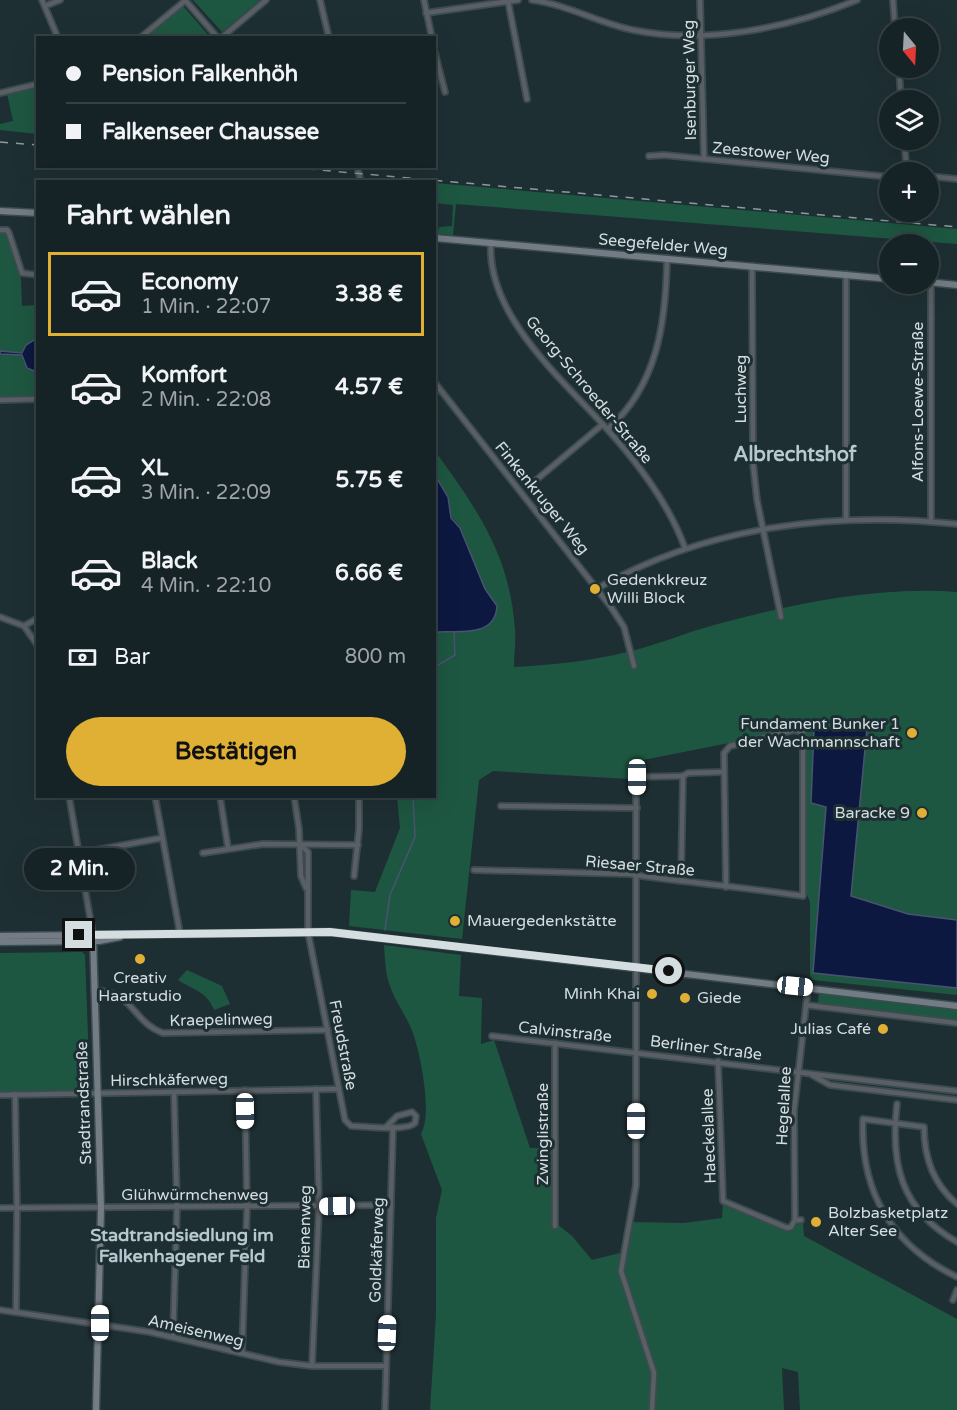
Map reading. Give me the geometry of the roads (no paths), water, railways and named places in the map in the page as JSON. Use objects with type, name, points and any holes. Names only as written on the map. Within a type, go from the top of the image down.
[{"type":"main road","points":[[0,212],[36,213]]},
{"type":"main road","name":"Seegefelder Weg","points":[[436,238],[879,278]]},
{"type":"main road","points":[[939,283],[957,285]]},
{"type":"main road","points":[[0,942],[129,934],[308,932],[427,942],[957,1006]]},
{"type":"main road","points":[[0,936],[93,938]]},
{"type":"main road","name":"Stadtrandstraße","points":[[93,938],[101,1208],[100,1323],[96,1410]]},
{"type":"street","points":[[42,0],[57,36]]},
{"type":"street","points":[[45,6],[60,0]]},
{"type":"street","points":[[142,36],[185,0],[218,36]]},
{"type":"street","points":[[222,36],[266,0]]},
{"type":"street","points":[[320,0],[329,36]]},
{"type":"street","points":[[424,0],[432,36]]},
{"type":"street","points":[[426,13],[487,2],[518,0]]},
{"type":"street","points":[[532,0],[551,3],[633,30],[701,34],[780,25],[857,0]]},
{"type":"street","name":"Isenburger Weg","points":[[700,0],[704,159]]},
{"type":"street","points":[[893,0],[895,18]]},
{"type":"street","points":[[508,1],[527,99]]},
{"type":"street","points":[[436,57],[445,92]]},
{"type":"street","points":[[0,93],[36,84]]},
{"type":"street","name":"Zeestower Weg","points":[[649,156],[664,155],[879,176]]},
{"type":"street","points":[[939,177],[957,179]]},
{"type":"street","points":[[0,230],[8,230],[21,271],[26,275],[36,275]]},
{"type":"street","name":"Georg-Schroeder-Straße","points":[[491,243],[494,276],[513,317],[546,362],[608,429],[655,492],[685,548]]},
{"type":"street","points":[[608,429],[637,395],[654,358],[665,311],[667,258]]},
{"type":"street","name":"Luchweg","points":[[752,266],[753,463],[781,617]]},
{"type":"street","points":[[846,274],[846,520]]},
{"type":"street","name":"Alfons-Loewe-Straße","points":[[930,294],[932,522]]},
{"type":"street","name":"Finkenkruger Weg","points":[[436,384],[598,588],[624,627],[634,666]]},
{"type":"street","points":[[0,399],[36,399]]},
{"type":"street","points":[[529,486],[603,424]]},
{"type":"street","points":[[598,588],[685,548],[720,537],[763,528],[846,520],[957,524]]},
{"type":"street","points":[[0,617],[24,626],[36,643]]},
{"type":"street","points":[[24,626],[36,619]]},
{"type":"street","name":"Riesaer Straße","points":[[474,870],[636,875],[803,896],[803,732],[794,730],[730,746],[724,753],[723,772]]},
{"type":"street","points":[[636,771],[636,1185],[621,1271],[654,1373],[652,1410]]},
{"type":"street","points":[[637,777],[723,772],[726,887]]},
{"type":"street","points":[[681,881],[683,776]]},
{"type":"street","name":"Stadtrandstraße","points":[[69,798],[93,938]]},
{"type":"street","points":[[155,798],[180,934]]},
{"type":"street","points":[[220,798],[228,848]]},
{"type":"street","name":"Freudstraße","points":[[294,798],[300,844],[308,852],[308,932],[347,1124],[386,1127],[412,1126],[416,1116],[412,1112],[407,1112],[386,1127]]},
{"type":"street","points":[[354,876],[358,845],[359,798]]},
{"type":"street","points":[[501,806],[637,808]]},
{"type":"street","points":[[80,853],[162,838]]},
{"type":"street","points":[[203,853],[228,848],[300,844],[358,845]]},
{"type":"street","name":"Hegelallee","points":[[798,1220],[793,1128],[808,988]]},
{"type":"street","name":"Kraepelinweg","points":[[94,990],[117,994],[147,1024],[163,1033],[328,1030]]},
{"type":"street","points":[[806,1005],[957,1023]]},
{"type":"street","name":"Calvinstraße","points":[[492,1036],[635,1051]]},
{"type":"street","name":"Zwinglistraße","points":[[555,1043],[555,1226]]},
{"type":"street","name":"Berliner Straße","points":[[635,1051],[957,1091]]},
{"type":"street","name":"Haeckelallee","points":[[718,1061],[723,1201],[787,1228],[798,1220]]},
{"type":"street","name":"Berliner Straße","points":[[810,1073],[830,1085],[957,1100]]},
{"type":"street","name":"Bienenweg","points":[[312,1366],[319,1206],[316,1089]]},
{"type":"street","name":"Hirschkäferweg","points":[[0,1095],[339,1089]]},
{"type":"street","points":[[242,1353],[247,1207],[244,1090]]},
{"type":"street","points":[[173,1336],[177,1207],[174,1092]]},
{"type":"street","points":[[15,1094],[16,1312]]},
{"type":"street","points":[[897,1104],[894,1151],[907,1191],[932,1224],[957,1242]]},
{"type":"street","points":[[957,1204],[934,1175],[927,1155],[924,1127],[863,1119],[864,1161],[876,1198],[896,1231],[915,1251],[957,1277]]},
{"type":"street","name":"Goldkäferweg","points":[[386,1410],[393,1127]]},
{"type":"street","name":"Glühwürmchenweg","points":[[0,1208],[391,1205]]},
{"type":"street","points":[[953,1300],[957,1290]]},
{"type":"street","name":"Ameisenweg","points":[[0,1310],[100,1323],[173,1336],[279,1362],[312,1366],[386,1366]]},
{"type":"water","points":[[36,339],[36,372],[27,368],[22,355],[0,354],[0,351],[22,353],[26,345]]},
{"type":"water","points":[[436,477],[448,497],[451,518],[460,528],[485,589],[497,606],[495,617],[490,624],[464,632],[436,632]]},
{"type":"water","points":[[867,728],[851,896],[908,914],[957,920],[957,988],[813,973],[826,807],[811,803],[814,729]]},
{"type":"waterway","points":[[436,666],[455,655],[454,632]]},
{"type":"waterway","points":[[385,930],[390,895],[415,837],[413,798]]},
{"type":"railway","points":[[0,142],[36,145]]},
{"type":"railway","points":[[297,168],[432,180]]},
{"type":"railway","points":[[436,180],[957,227]]},
{"type":"place","name":"Gedenkkreuz Willi Block","points":[[595,589]]},
{"type":"place","name":"Fundament Bunker 1 der Wachmannschaft","points":[[912,733]]},
{"type":"place","name":"Baracke 9","points":[[922,813]]},
{"type":"place","name":"Mauergedenkstätte","points":[[455,921]]},
{"type":"place","name":"Creativ Haarstudio","points":[[140,959]]},
{"type":"place","name":"Minh Khai","points":[[652,994]]},
{"type":"place","name":"Giede","points":[[685,998]]},
{"type":"place","name":"Julias Café","points":[[883,1029]]},
{"type":"place","name":"Bolzbasketplatz Alter See","points":[[816,1222]]},
{"type":"district","name":"Albrechtshof","points":[[795,455]]},
{"type":"district","name":"Stadtrandsiedlung im Falkenhagener Feld","points":[[182,1245]]}]
